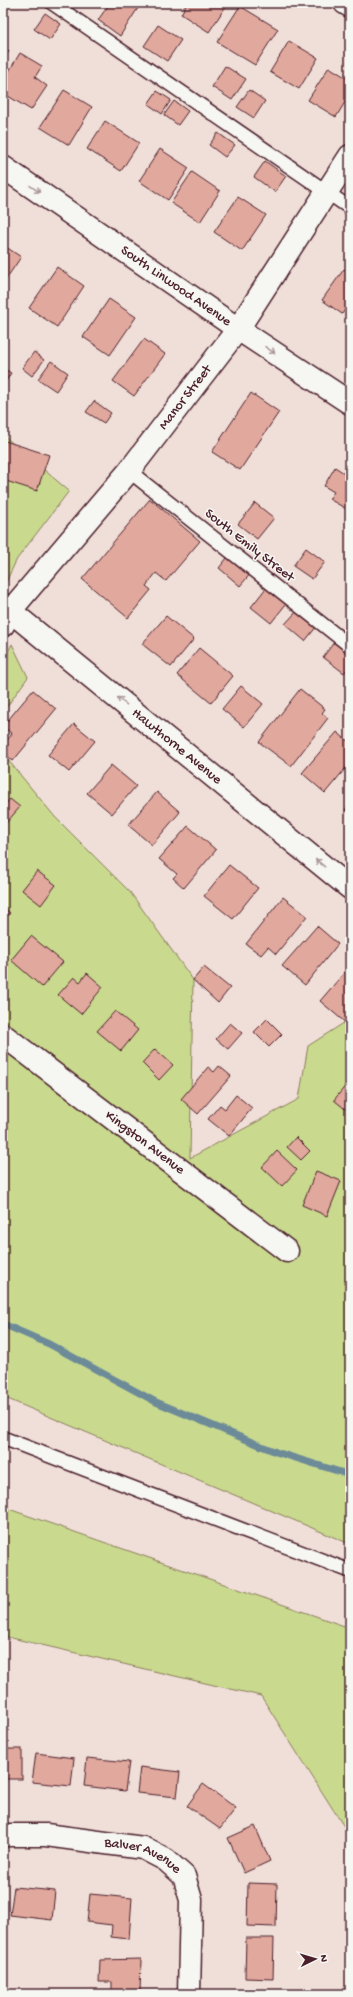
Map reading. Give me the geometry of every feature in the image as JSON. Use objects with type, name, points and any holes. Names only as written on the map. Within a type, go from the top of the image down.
[{"type":"street","points":[[345,3],[350,6]]},
{"type":"street","name":"Manor Street","points":[[6,613],[129,471],[238,329],[325,192],[350,156]]},
{"type":"street","name":"South Linwood Avenue","points":[[3,167],[238,329],[350,403]]},
{"type":"street","name":"Hawthorne Avenue","points":[[6,613],[350,888]]},
{"type":"street","name":"Kingston Avenue","points":[[3,1035],[286,1251]]},
{"type":"street","name":"Balver Avenue","points":[[3,1835],[46,1835],[143,1848],[166,1860],[184,1876],[191,1900],[189,1994]]},
{"type":"lane","points":[[52,3],[350,208]]},
{"type":"lane","name":"South Emily Street","points":[[129,471],[350,646]]},
{"type":"lane","points":[[3,1438],[350,1571]]},
{"type":"green space","points":[[3,435],[69,491],[17,559],[3,588]]},
{"type":"green space","points":[[12,644],[28,677],[3,712],[3,661]]},
{"type":"green space","points":[[3,754],[55,817],[130,892],[193,980],[190,1158],[299,1099],[308,1046],[350,1019],[350,1544],[3,1397]]},
{"type":"green space","points":[[3,1507],[350,1628],[350,1836],[261,1696],[3,1636]]},
{"type":"building","points":[[110,3],[129,3],[138,8],[120,36],[98,20]]},
{"type":"building","points":[[187,3],[228,3],[209,32],[181,14]]},
{"type":"building","points":[[240,6],[278,29],[255,65],[217,42]]},
{"type":"building","points":[[45,13],[61,24],[50,40],[34,29]]},
{"type":"building","points":[[158,25],[181,40],[167,61],[144,46]]},
{"type":"building","points":[[289,41],[318,58],[299,89],[270,72]]},
{"type":"building","points":[[3,47],[9,51],[3,61]]},
{"type":"building","points":[[20,53],[42,66],[35,77],[47,86],[31,110],[3,93],[3,81]]},
{"type":"building","points":[[225,66],[246,79],[232,100],[212,87]]},
{"type":"building","points":[[329,67],[350,80],[350,94],[336,117],[308,100]]},
{"type":"building","points":[[64,90],[92,107],[69,145],[40,127]]},
{"type":"building","points":[[249,90],[265,101],[254,118],[237,107]]},
{"type":"building","points":[[157,91],[171,100],[162,114],[148,104]]},
{"type":"building","points":[[174,101],[188,111],[178,125],[164,115]]},
{"type":"building","points":[[105,121],[139,143],[121,171],[87,149]]},
{"type":"building","points":[[218,133],[235,145],[225,157],[209,145]]},
{"type":"building","points":[[160,149],[189,168],[168,200],[139,181]]},
{"type":"building","points":[[265,161],[286,176],[275,192],[254,177]]},
{"type":"building","points":[[192,172],[220,191],[200,222],[171,203]]},
{"type":"building","points":[[238,197],[266,215],[242,251],[214,232]]},
{"type":"building","points":[[3,245],[21,257],[6,279],[3,277]]},
{"type":"building","points":[[57,267],[84,286],[57,327],[29,308]]},
{"type":"building","points":[[344,269],[350,273],[350,303],[342,314],[322,300]]},
{"type":"building","points":[[109,299],[136,317],[110,355],[83,337]]},
{"type":"building","points":[[144,339],[165,354],[134,396],[113,381]]},
{"type":"building","points":[[34,352],[44,360],[32,376],[22,368]]},
{"type":"building","points":[[51,361],[68,373],[56,391],[38,379]]},
{"type":"building","points":[[3,368],[11,373],[4,384],[3,383]]},
{"type":"building","points":[[251,393],[279,412],[240,470],[212,452]]},
{"type":"building","points":[[94,401],[111,413],[104,423],[86,412]]},
{"type":"building","points":[[5,441],[49,455],[37,491],[3,480],[3,446]]},
{"type":"building","points":[[335,467],[344,473],[347,469],[350,472],[350,511],[329,499],[334,492],[324,486]]},
{"type":"building","points":[[150,499],[200,541],[166,581],[156,573],[146,586],[151,590],[128,618],[82,579]]},
{"type":"building","points":[[255,503],[274,518],[257,539],[238,524]]},
{"type":"building","points":[[306,548],[325,562],[312,579],[293,566]]},
{"type":"building","points":[[231,553],[252,572],[240,586],[219,568]]},
{"type":"building","points":[[266,588],[286,604],[271,623],[251,607]]},
{"type":"building","points":[[298,610],[317,626],[305,641],[285,624]]},
{"type":"building","points":[[166,616],[194,639],[171,667],[142,644]]},
{"type":"building","points":[[335,641],[350,653],[350,666],[344,673],[323,657]]},
{"type":"building","points":[[199,648],[233,676],[211,703],[177,675]]},
{"type":"building","points":[[241,686],[263,704],[244,727],[222,709]]},
{"type":"building","points":[[300,689],[325,709],[322,713],[328,718],[291,766],[259,742]]},
{"type":"building","points":[[33,690],[56,709],[13,761],[3,752],[3,745],[12,734],[3,726]]},
{"type":"building","points":[[74,724],[95,741],[69,772],[48,755]]},
{"type":"building","points":[[337,732],[350,743],[350,763],[325,793],[302,773]]},
{"type":"building","points":[[111,765],[136,786],[112,814],[87,793]]},
{"type":"building","points":[[157,792],[180,812],[152,845],[128,825]]},
{"type":"building","points":[[10,799],[20,807],[6,823],[3,820],[3,807]]},
{"type":"building","points":[[350,803],[350,815],[345,810]]},
{"type":"building","points":[[188,826],[216,850],[184,888],[173,878],[177,874],[159,859]]},
{"type":"building","points":[[229,865],[258,888],[233,919],[204,896]]},
{"type":"building","points":[[37,871],[56,885],[41,905],[22,890]]},
{"type":"building","points":[[283,897],[307,916],[276,954],[268,947],[261,955],[246,944]]},
{"type":"building","points":[[3,907],[10,913],[3,921]]},
{"type":"building","points":[[317,926],[338,944],[305,985],[282,966]]},
{"type":"building","points":[[31,936],[63,962],[42,987],[11,960]]},
{"type":"building","points":[[350,966],[350,1021],[347,1024],[320,1001]]},
{"type":"building","points":[[204,967],[230,988],[218,1003],[193,980]]},
{"type":"building","points":[[87,973],[103,987],[81,1014],[58,995],[74,977],[80,982]]},
{"type":"building","points":[[115,1011],[138,1030],[121,1051],[97,1031]]},
{"type":"building","points":[[267,1019],[282,1034],[269,1047],[254,1032]]},
{"type":"building","points":[[230,1023],[242,1033],[228,1049],[216,1039]]},
{"type":"building","points":[[155,1049],[173,1065],[159,1080],[142,1063]]},
{"type":"building","points":[[219,1066],[231,1076],[198,1114],[181,1099],[208,1067],[214,1072]]},
{"type":"building","points":[[347,1084],[350,1086],[350,1113],[334,1100]]},
{"type":"building","points":[[236,1095],[252,1108],[229,1136],[208,1119],[220,1105],[225,1109]]},
{"type":"building","points":[[296,1137],[310,1151],[301,1160],[287,1147]]},
{"type":"building","points":[[277,1151],[297,1170],[282,1186],[262,1167]]},
{"type":"building","points":[[316,1171],[341,1181],[327,1216],[302,1205]]},
{"type":"building","points":[[3,1749],[22,1749],[22,1779],[3,1779]]},
{"type":"building","points":[[36,1753],[74,1758],[71,1786],[32,1782]]},
{"type":"building","points":[[87,1758],[129,1762],[125,1791],[84,1786]]},
{"type":"building","points":[[140,1767],[180,1772],[177,1797],[137,1793]]},
{"type":"building","points":[[203,1784],[236,1808],[220,1829],[187,1806]]},
{"type":"building","points":[[255,1826],[270,1861],[244,1873],[228,1838]]},
{"type":"building","points":[[248,1883],[277,1884],[276,1927],[247,1926]]},
{"type":"building","points":[[14,1887],[55,1891],[52,1920],[10,1915]]},
{"type":"building","points":[[90,1894],[132,1898],[129,1939],[111,1937],[112,1925],[87,1922]]},
{"type":"building","points":[[246,1938],[274,1938],[273,1979],[245,1978]]},
{"type":"building","points":[[141,1959],[140,1994],[112,1994],[112,1982],[99,1982],[100,1960]]},
{"type":"building","points":[[243,1990],[286,1991],[286,1994],[243,1994]]},
{"type":"waterway","points":[[3,1324],[49,1344],[156,1402],[276,1452],[350,1475]]}]
